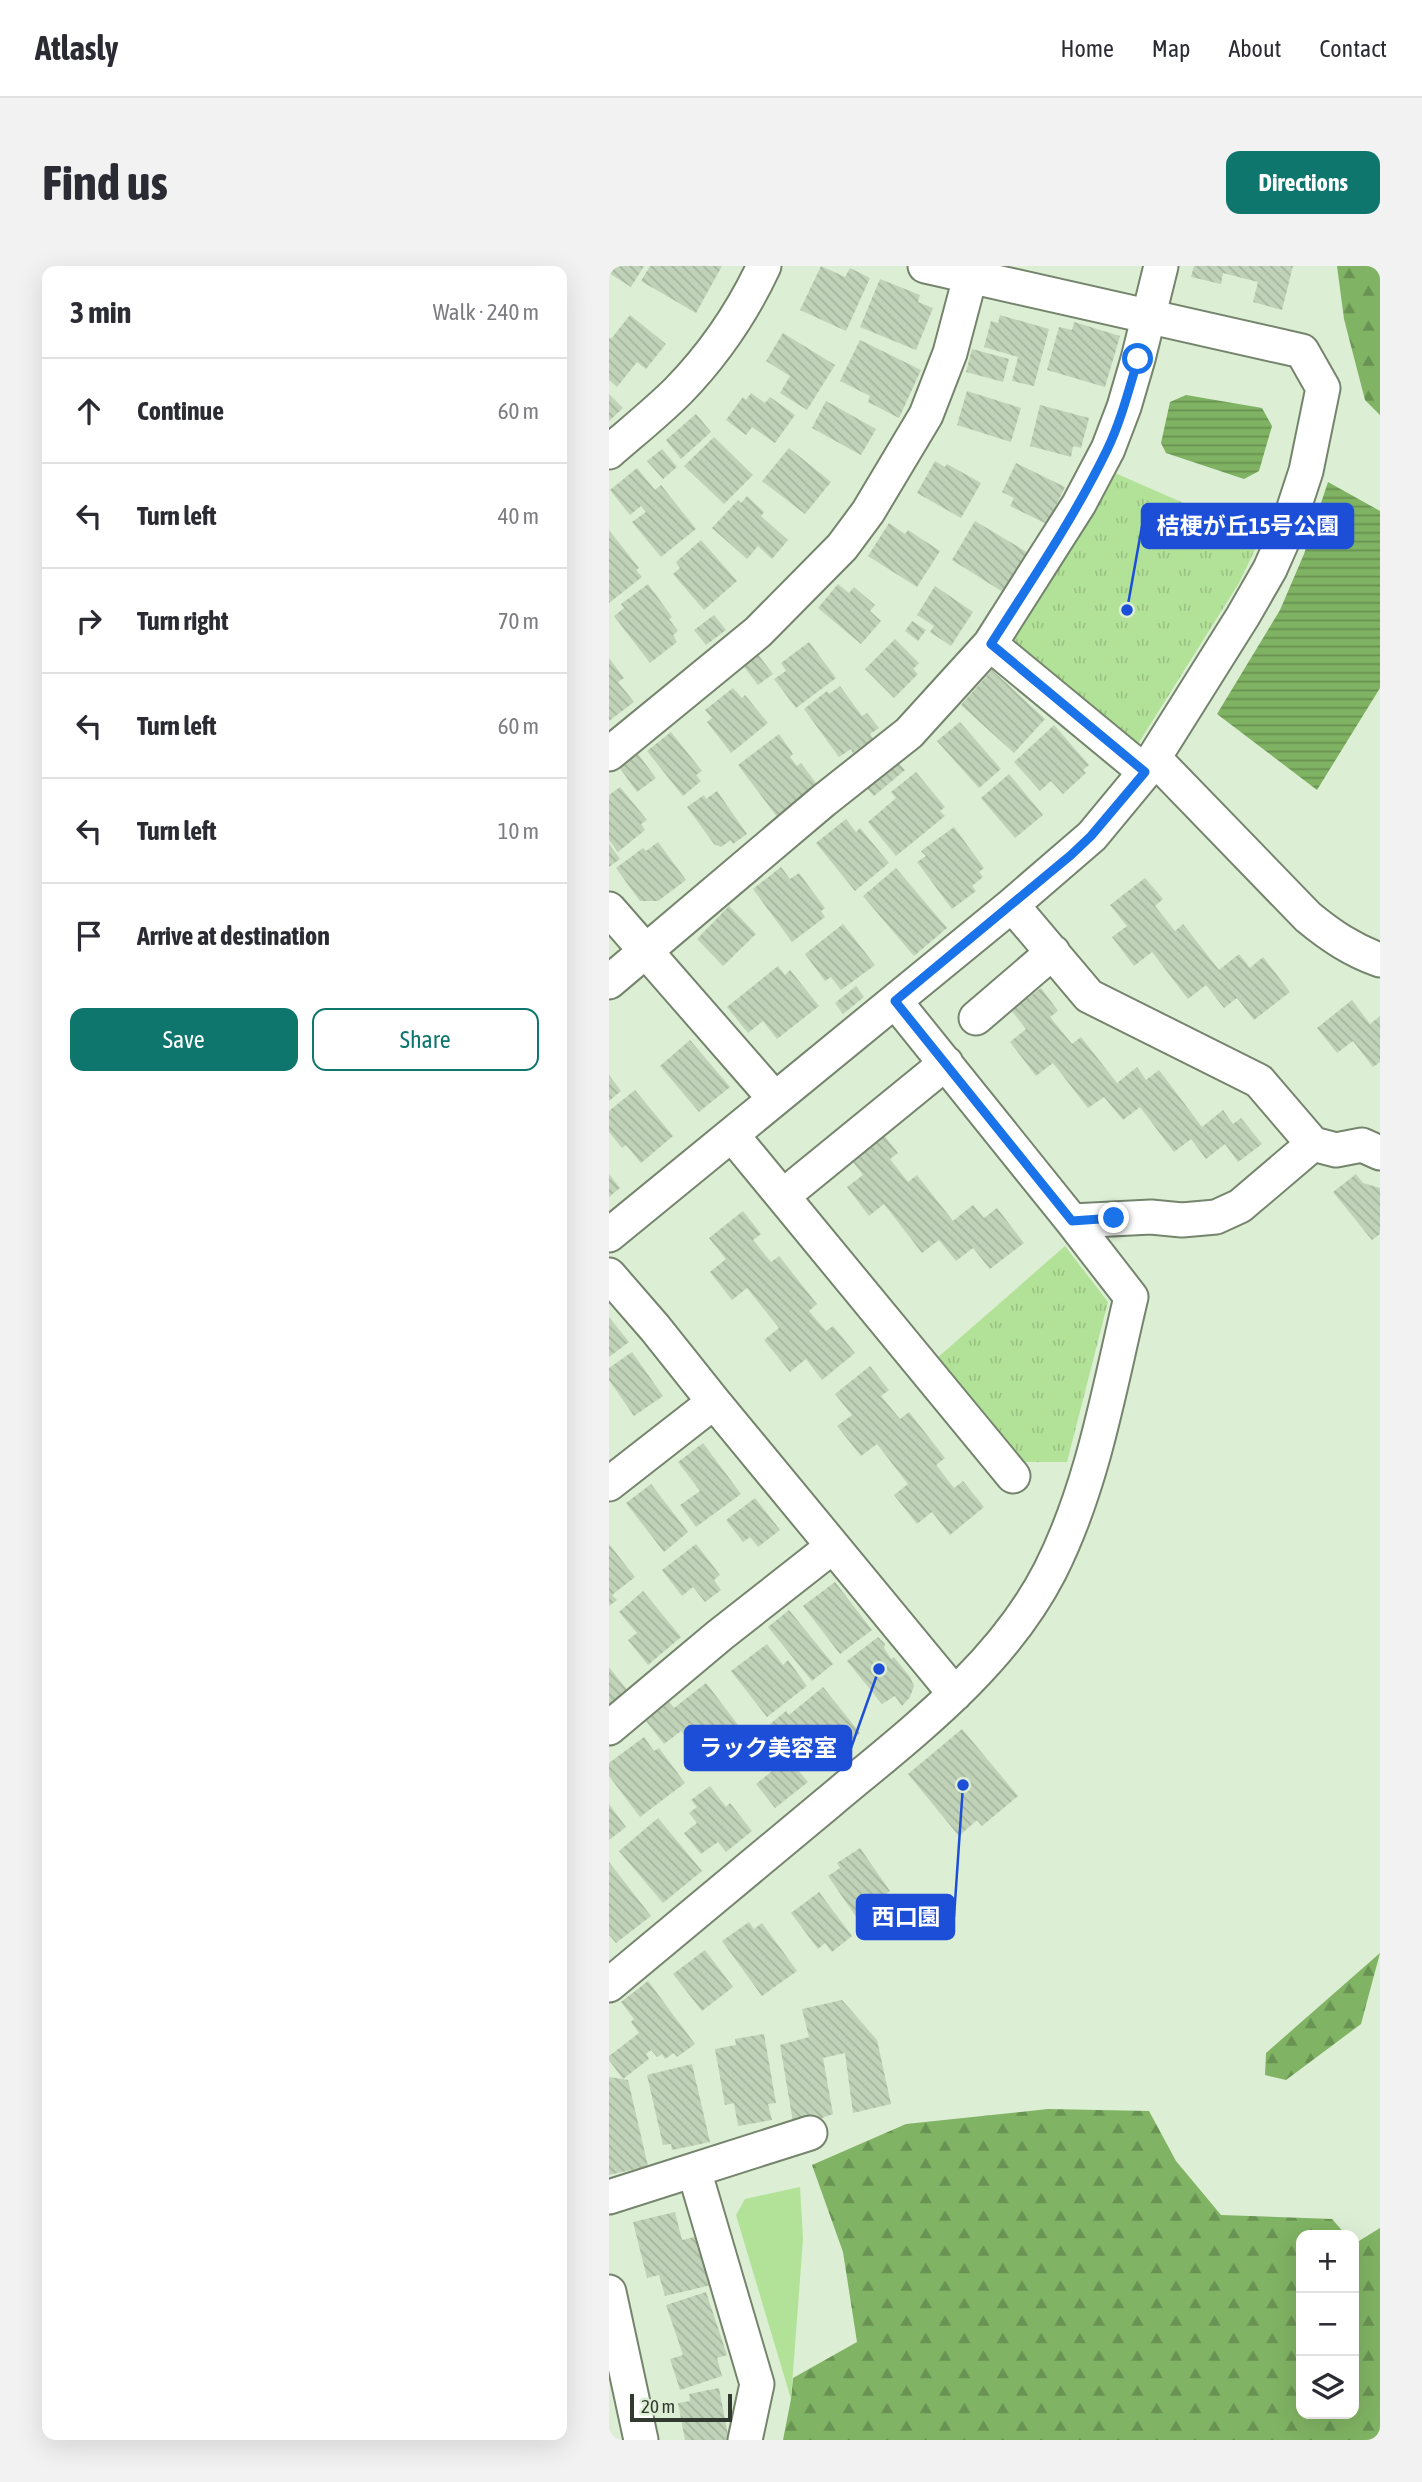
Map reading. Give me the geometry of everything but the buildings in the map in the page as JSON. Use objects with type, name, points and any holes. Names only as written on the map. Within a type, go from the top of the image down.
[{"type":"street","points":[[609,452],[678,390],[698,367],[752,292],[764,266]]},
{"type":"street","points":[[609,1235],[1012,905],[1091,836],[1150,765],[1243,616],[1270,569],[1307,471],[1324,388],[1302,351],[971,271],[925,266]]},
{"type":"street","points":[[609,982],[909,733],[991,644],[1079,504],[1108,449],[1124,407],[1161,266]]},
{"type":"street","points":[[609,754],[758,632],[842,547],[868,512],[926,415],[950,354],[971,271]]},
{"type":"street","points":[[991,644],[1150,765],[1308,917],[1333,937],[1380,960]]},
{"type":"street","points":[[1012,905],[1089,996],[1259,1081],[1313,1144],[1336,1150],[1361,1145],[1380,1153]]},
{"type":"street","points":[[609,909],[775,1099]]},
{"type":"street","points":[[976,1018],[1053,952]]},
{"type":"street","points":[[609,1985],[917,1729],[993,1655],[1016,1626],[1050,1572],[1069,1531],[1097,1445],[1131,1297],[895,1001]]},
{"type":"street","points":[[783,1196],[946,1063]]},
{"type":"street","points":[[732,1135],[1013,1476]]},
{"type":"street","points":[[1072,1221],[1216,1217],[1240,1206],[1313,1144]]},
{"type":"street","points":[[609,1275],[955,1693]]},
{"type":"street","points":[[609,1484],[714,1402]]},
{"type":"street","points":[[609,1728],[832,1546]]},
{"type":"street","points":[[609,2197],[810,2133]]},
{"type":"street","points":[[694,2170],[757,2384],[745,2440]]},
{"type":"street","points":[[609,2292],[641,2440]]},
{"type":"green space","points":[[1337,266],[1380,266],[1380,415],[1365,400],[1344,319]]},
{"type":"green space","points":[[1115,473],[1261,537],[1239,583],[1138,744],[1125,740],[1017,650],[1014,637],[1069,552]]},
{"type":"green space","points":[[1065,1246],[1108,1302],[1067,1462],[1022,1462],[937,1358]]},
{"type":"green space","points":[[1380,1953],[1361,2024],[1286,2080],[1265,2075],[1266,2053]]},
{"type":"green space","points":[[1048,2109],[1149,2111],[1176,2161],[1221,2215],[1332,2219],[1342,2230],[1296,2230],[1296,2419],[1359,2419],[1359,2241],[1380,2228],[1380,2440],[783,2440],[793,2378],[857,2342],[843,2252],[812,2165],[906,2124]]},
{"type":"green space","points":[[800,2187],[803,2239],[791,2399],[736,2215],[745,2199]]},
{"type":"shaded area","points":[[1186,395],[1262,408],[1272,426],[1259,471],[1244,479],[1166,453],[1161,443],[1170,402]]},
{"type":"shaded area","points":[[1328,482],[1380,511],[1380,688],[1317,790],[1217,714],[1280,610],[1304,554]]},
{"type":"place","name":"桔梗が丘15号公園","points":[[1127,610]]},
{"type":"place","name":"ラック美容室","points":[[879,1669]]},
{"type":"place","name":"西口園","points":[[963,1785]]},
{"type":"route","points":[[1114,1218],[1072,1221],[895,1001],[1071,855],[1091,836],[1145,772],[991,644],[1079,504],[1108,449],[1138,359]]}]
